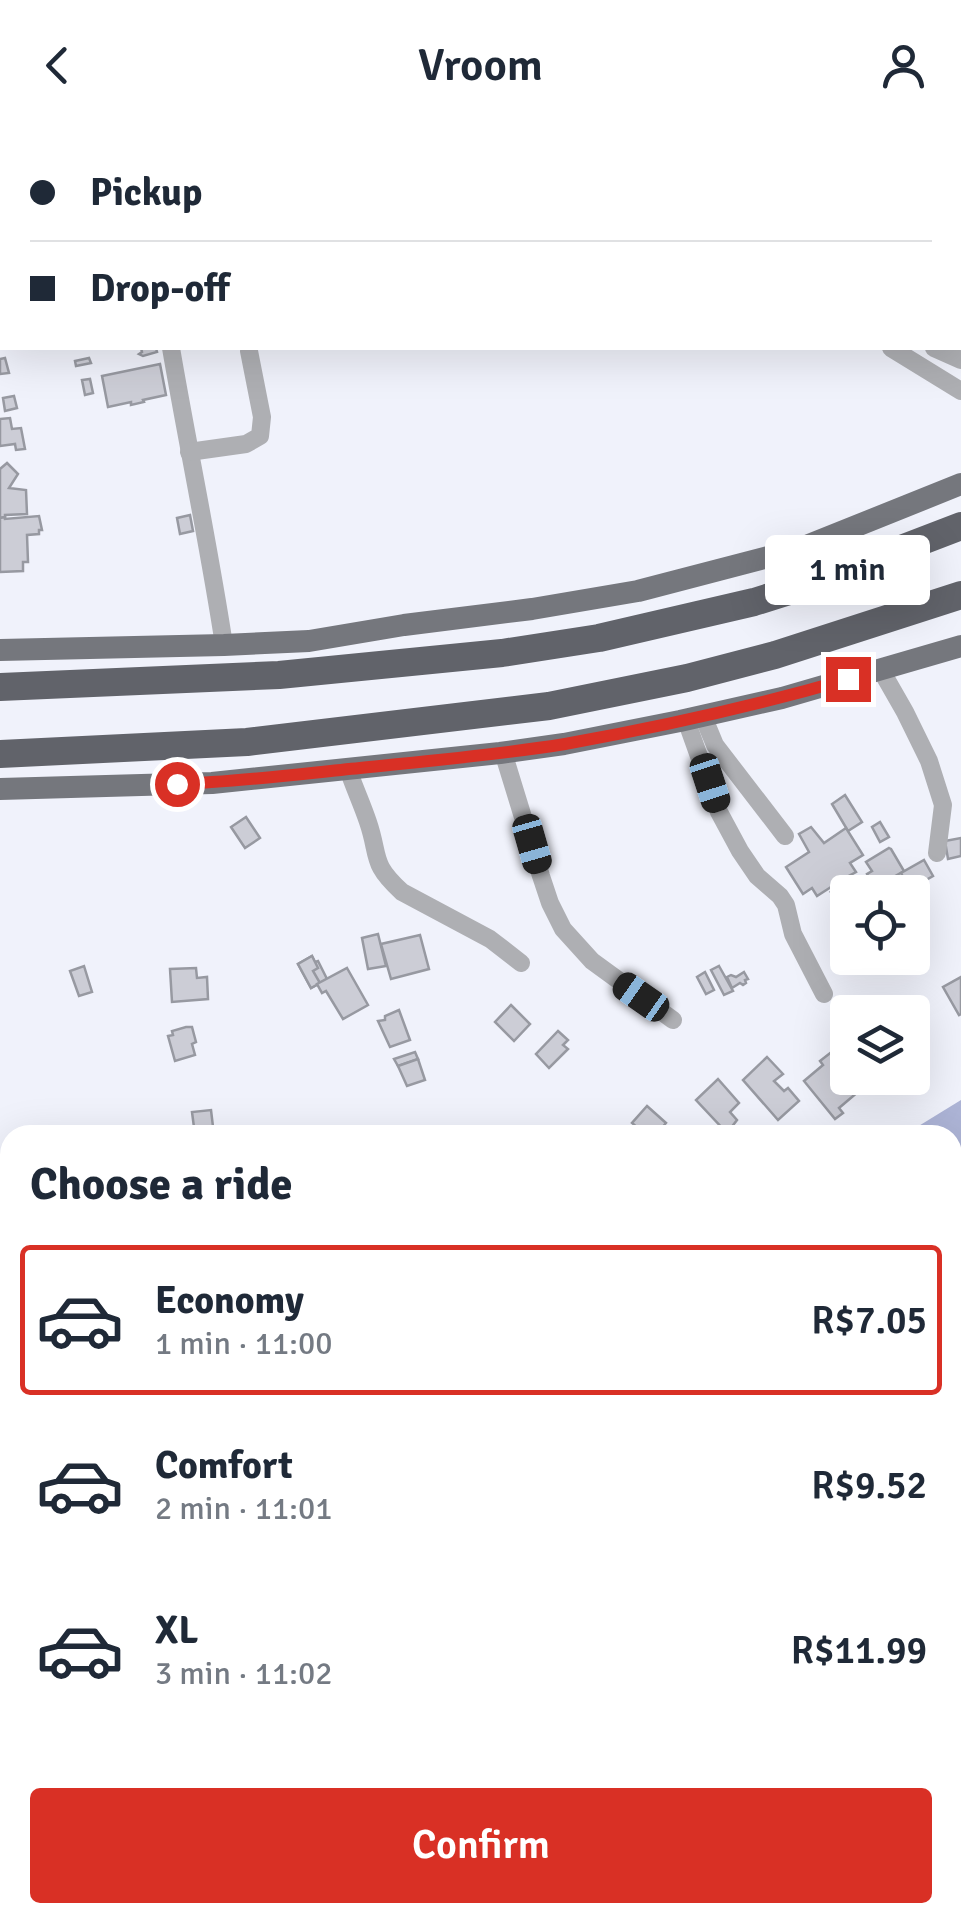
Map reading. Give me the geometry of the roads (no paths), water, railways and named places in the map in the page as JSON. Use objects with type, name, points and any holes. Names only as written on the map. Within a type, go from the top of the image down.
[{"type":"highway","points":[[0,686],[279,675],[502,653],[599,638],[754,602],[961,526]]},
{"type":"highway","points":[[0,754],[247,742],[550,706],[688,678],[775,655],[961,595]]},
{"type":"main road","points":[[0,650],[309,641],[532,610],[638,591],[800,549],[961,484]]},
{"type":"main road","points":[[0,789],[212,783],[564,744],[782,698],[961,646]]},
{"type":"street","points":[[171,350],[224,646]]},
{"type":"street","points":[[895,350],[961,391]]},
{"type":"street","points":[[189,452],[246,444],[260,436],[262,417],[248,351]]},
{"type":"street","points":[[880,670],[928,761],[943,805],[937,853]]},
{"type":"street","points":[[694,718],[784,836]]},
{"type":"street","points":[[694,718],[719,812],[758,876],[786,905],[793,934],[824,994]]},
{"type":"street","points":[[503,752],[546,890],[563,929],[592,962],[673,1020]]},
{"type":"street","points":[[348,769],[369,826],[376,860],[391,882],[402,892],[490,939],[521,963]]}]
